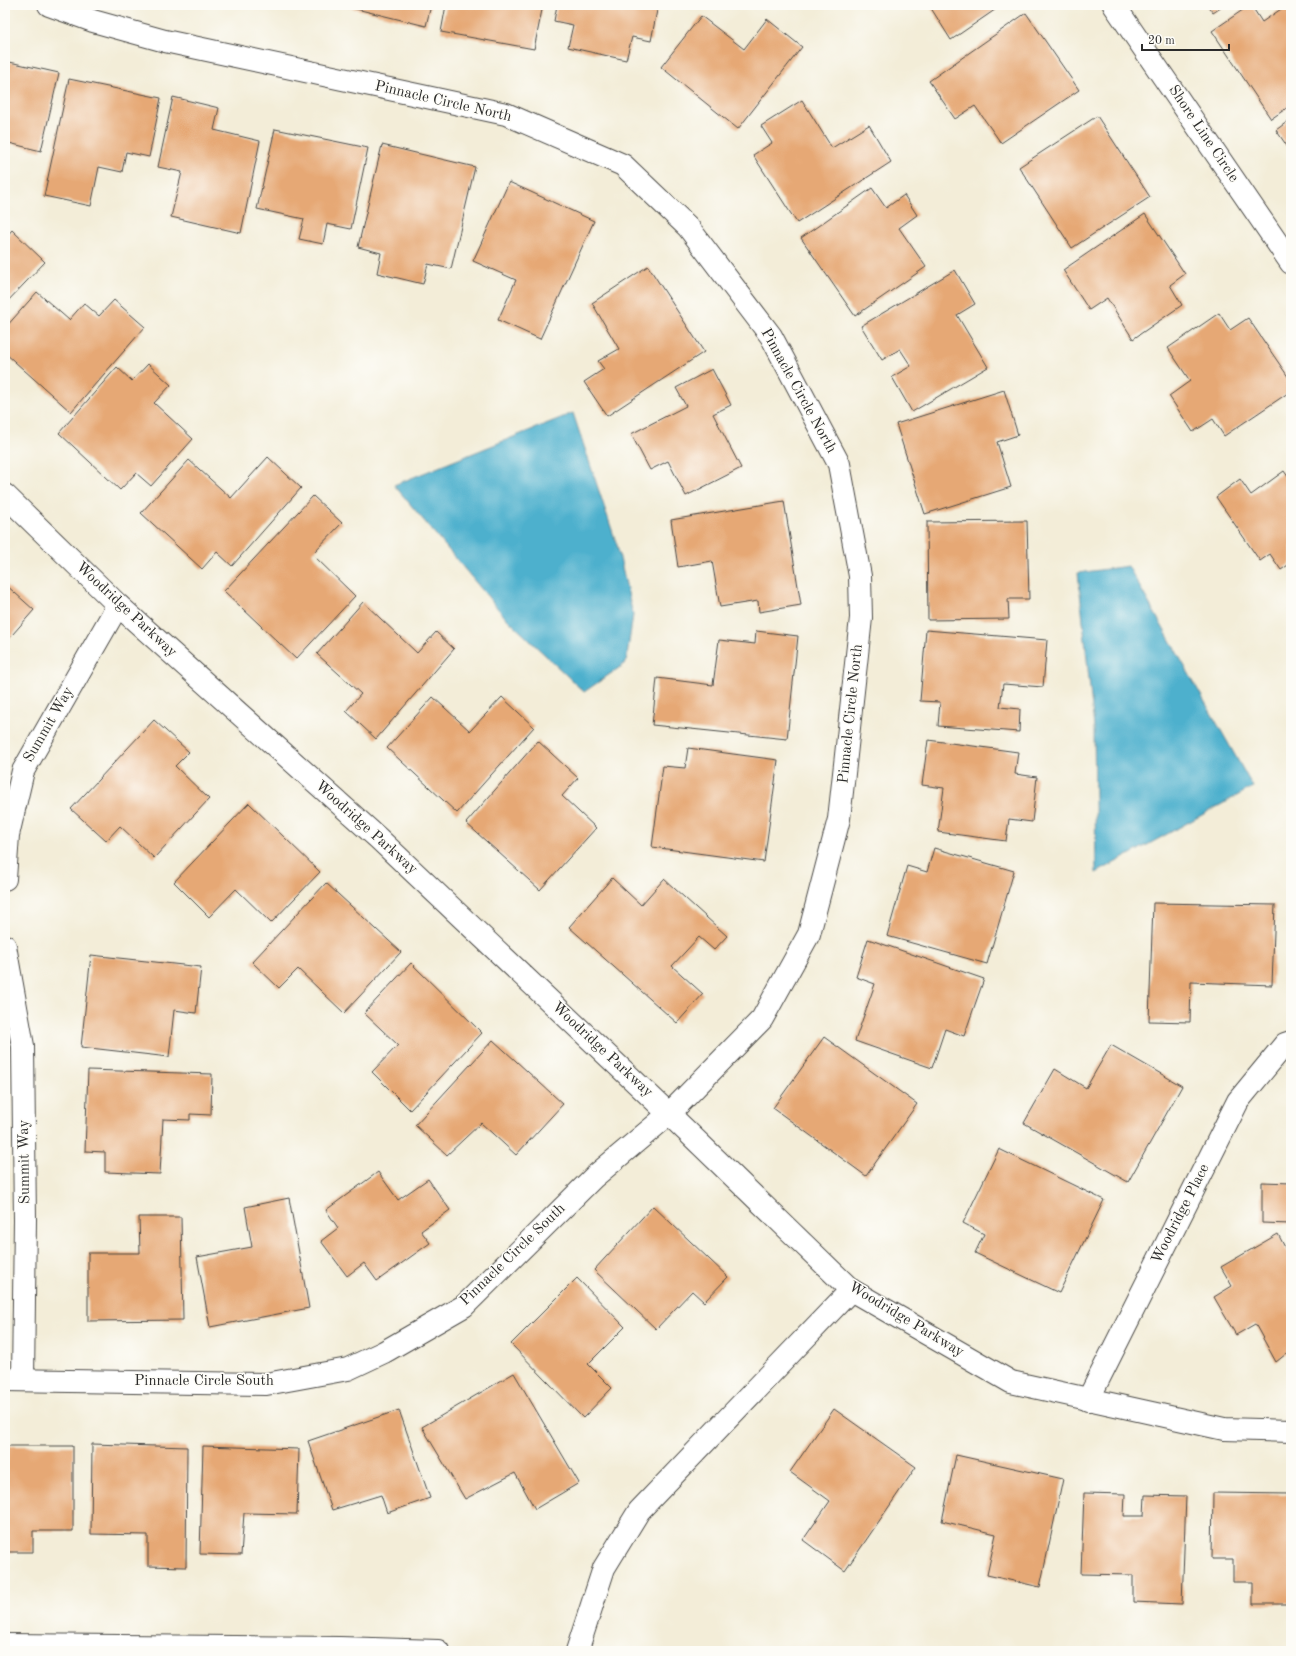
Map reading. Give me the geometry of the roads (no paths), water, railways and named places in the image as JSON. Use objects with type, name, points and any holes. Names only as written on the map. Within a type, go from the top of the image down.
[{"type":"street","name":"Pinnacle Circle North","points":[[49,5],[93,22],[165,41],[506,114],[623,165],[688,227],[771,336],[838,464],[860,576],[861,618],[839,819],[809,934],[762,1019],[669,1114]]},
{"type":"street","name":"Shore Line Circle","points":[[1114,5],[1291,264]]},
{"type":"street","name":"Woodridge Parkway","points":[[5,495],[118,605],[378,838],[669,1114],[851,1290],[1011,1382],[1224,1429],[1291,1430]]},
{"type":"street","name":"Summit Way","points":[[5,879],[8,835],[23,771],[118,605]]},
{"type":"street","name":"Summit Way","points":[[5,946],[23,1046],[25,1220],[14,1380]]},
{"type":"street","name":"Woodridge Place","points":[[1088,1400],[1238,1101],[1284,1044],[1291,1042]]},
{"type":"street","name":"Pinnacle Circle South","points":[[14,1380],[266,1384],[348,1369],[384,1352],[464,1306],[594,1177],[669,1114]]},
{"type":"street","points":[[577,1651],[604,1568],[639,1511],[851,1290]]},
{"type":"street","points":[[5,1645],[340,1648],[438,1651]]},
{"type":"water","points":[[573,413],[617,545],[633,615],[626,663],[584,692],[504,616],[394,485]]},
{"type":"water","points":[[1128,566],[1253,787],[1096,873],[1094,727],[1078,573]]}]
